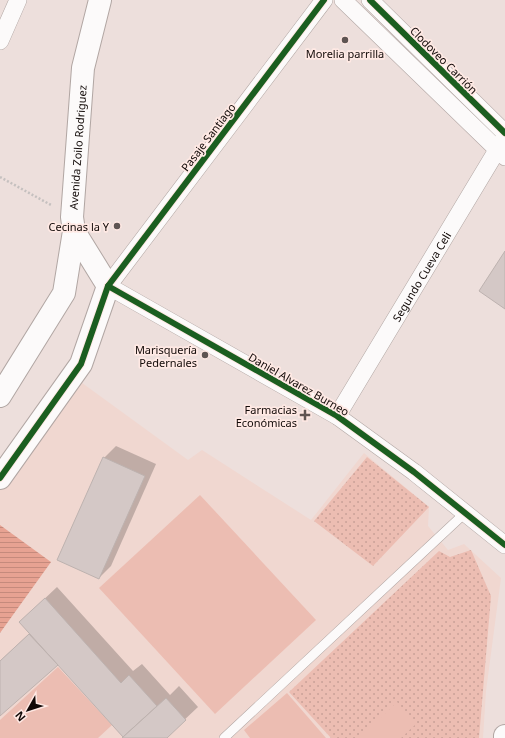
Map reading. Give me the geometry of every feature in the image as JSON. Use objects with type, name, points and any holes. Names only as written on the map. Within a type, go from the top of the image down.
[{"type":"main road","name":"Avenida Zoilo Rodriguez","points":[[0,396],[64,293],[73,224],[83,68],[100,0]]},
{"type":"main road","points":[[0,478],[81,364],[108,286],[73,224]]},
{"type":"street","points":[[0,41],[18,0]]},
{"type":"street","name":"Pasaje Santiago","points":[[108,286],[324,0]]},
{"type":"street","points":[[343,0],[502,148]]},
{"type":"street","name":"Clodoveo Carrión","points":[[370,0],[505,133]]},
{"type":"street","name":"Segundo Cueva Celi","points":[[337,416],[502,148]]},
{"type":"street","name":"Daniel Alvarez Burneo","points":[[108,286],[337,416],[414,472],[505,545]]},
{"type":"lane","points":[[224,738],[465,513]]},
{"type":"path","points":[[0,177],[73,224]]},
{"type":"shaded area","points":[[67,372],[188,460],[202,450],[311,520],[364,453],[429,507],[428,526],[448,550],[464,544],[501,578],[486,691],[483,738],[0,738],[0,466]]},
{"type":"shaded area","points":[[367,457],[429,507],[373,566],[314,521]]},
{"type":"shaded area","points":[[200,495],[316,620],[215,714],[99,588]]},
{"type":"shaded area","points":[[0,525],[51,562],[0,633]]},
{"type":"shaded area","points":[[471,550],[491,596],[479,738],[331,738],[289,692],[439,551],[450,557]]},
{"type":"shaded area","points":[[58,667],[112,725],[98,738],[0,738],[0,720]]},
{"type":"shaded area","points":[[287,693],[326,738],[250,738],[244,730]]},
{"type":"shaded area","points":[[397,702],[416,724],[401,738],[359,738]]},
{"type":"building","points":[[505,251],[505,309],[479,291]]},
{"type":"building","points":[[103,457],[145,476],[99,579],[57,560]]},
{"type":"building","points":[[45,598],[121,683],[129,675],[157,706],[123,737],[19,622]]},
{"type":"building","points":[[29,634],[58,665],[0,716],[0,661]]},
{"type":"building","points":[[166,698],[186,720],[167,738],[122,738]]},
{"type":"cycle path","points":[[0,478],[81,364],[108,286],[324,0]]},
{"type":"cycle path","points":[[370,0],[505,133]]},
{"type":"cycle path","points":[[108,286],[337,416],[414,472],[505,545]]},
{"type":"place","name":"Morelia parrilla","points":[[345,40]]},
{"type":"place","name":"Cecinas la Y","points":[[117,226]]},
{"type":"place","name":"Marisquería Pedernales","points":[[205,355]]},
{"type":"place","name":"Farmacias Económicas","points":[[305,415]]}]
